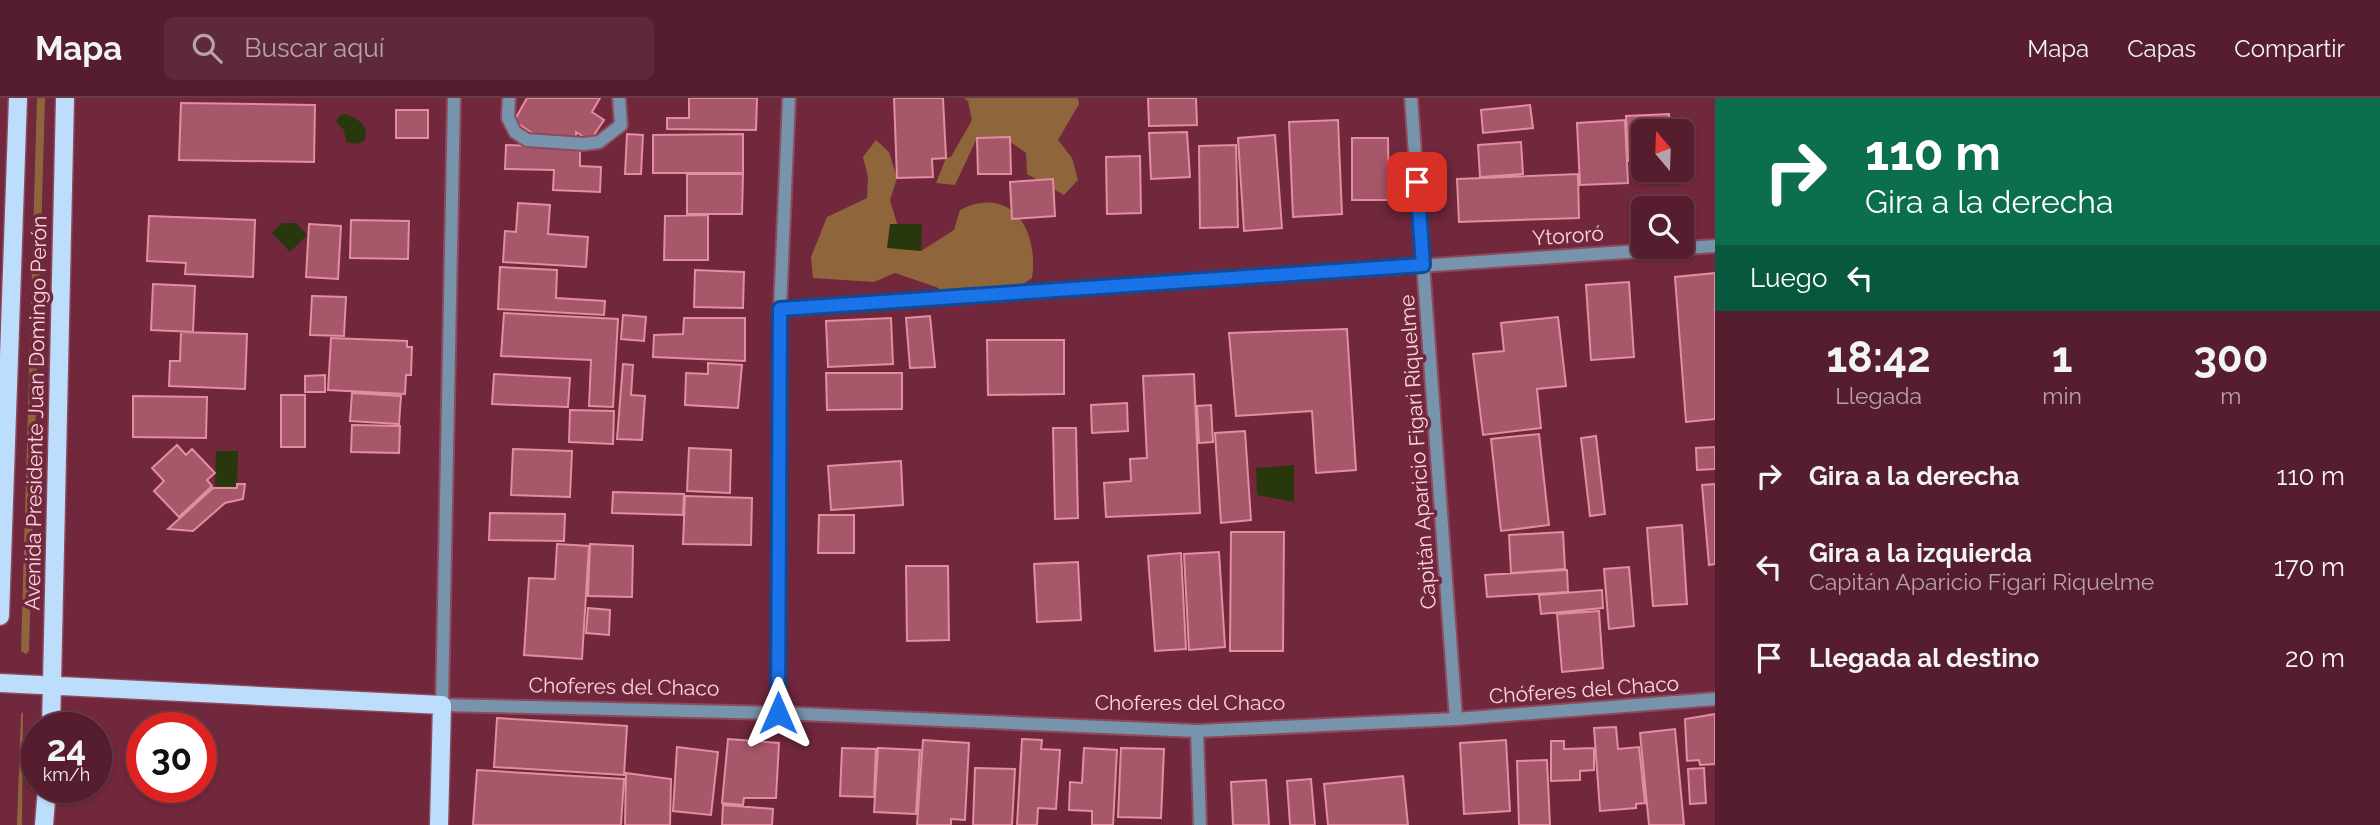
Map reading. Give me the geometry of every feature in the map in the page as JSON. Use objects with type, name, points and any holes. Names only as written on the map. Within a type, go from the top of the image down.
[{"type":"main road","name":"Avenida Presidente Juan Domingo Perón","points":[[0,616],[18,98]]},
{"type":"main road","name":"Avenida Presidente Juan Domingo Perón","points":[[52,712],[65,98]]},
{"type":"main road","name":"Choferes del Chaco","points":[[0,684],[442,705]]},
{"type":"main road","points":[[439,825],[442,705]]},
{"type":"main road","points":[[44,825],[46,803]]},
{"type":"street","points":[[442,705],[454,98]]},
{"type":"street","points":[[509,98],[508,118],[515,132],[527,140],[584,144],[599,142],[621,125],[619,98]]},
{"type":"street","points":[[778,713],[780,309],[789,98]]},
{"type":"street","name":"Capitán Aparicio Figari Riquelme","points":[[1411,98],[1456,719]]},
{"type":"street","name":"Ytororó","points":[[780,309],[1715,246]]},
{"type":"street","name":"Chóferes del Chaco","points":[[1456,719],[1715,699]]},
{"type":"street","name":"Choferes del Chaco","points":[[442,705],[778,713],[1197,731],[1456,719]]},
{"type":"street","points":[[1197,731],[1200,825]]},
{"type":"shaded area","points":[[37,98],[45,98],[29,651],[26,654],[21,651]]},
{"type":"shaded area","points":[[964,98],[1078,98],[1079,104],[1058,140],[1072,158],[1078,180],[1064,195],[1027,174],[1026,153],[1009,141],[977,138],[955,185],[936,183],[946,158],[951,157],[972,120],[968,101]]},
{"type":"shaded area","points":[[345,114],[364,126],[365,140],[358,144],[346,142],[344,130],[336,122],[339,116]]},
{"type":"shaded area","points":[[876,140],[889,152],[897,178],[890,200],[902,240],[921,251],[954,230],[960,210],[978,204],[994,203],[1007,208],[1018,217],[1026,229],[1031,244],[1032,278],[1014,290],[956,298],[936,287],[895,273],[874,282],[813,278],[811,257],[827,217],[867,198],[868,177],[863,157]]},
{"type":"shaded area","points":[[282,223],[296,223],[307,235],[290,252],[272,233]]},
{"type":"shaded area","points":[[890,224],[922,224],[921,251],[887,248]]},
{"type":"shaded area","points":[[216,451],[238,451],[237,487],[215,486]]},
{"type":"shaded area","points":[[1294,465],[1294,502],[1257,495],[1256,468]]},
{"type":"shaded area","points":[[21,714],[22,825],[17,825]]},
{"type":"building","points":[[527,98],[600,98],[592,112],[604,120],[590,141],[576,132],[576,139],[538,137],[514,121]]},
{"type":"building","points":[[689,98],[757,98],[756,130],[667,129],[667,118],[689,118]]},
{"type":"building","points":[[894,98],[943,98],[946,158],[932,159],[933,177],[897,178]]},
{"type":"building","points":[[1148,98],[1196,98],[1197,125],[1149,126]]},
{"type":"building","points":[[181,103],[315,105],[314,162],[179,160]]},
{"type":"building","points":[[1530,105],[1533,128],[1483,133],[1481,110]]},
{"type":"building","points":[[396,110],[428,110],[428,138],[396,138]]},
{"type":"building","points":[[1669,114],[1669,119],[1631,119],[1631,161],[1628,161],[1626,116]]},
{"type":"building","points":[[1338,120],[1342,214],[1293,217],[1289,122]]},
{"type":"building","points":[[1625,120],[1628,183],[1580,185],[1577,123]]},
{"type":"building","points":[[1187,132],[1190,177],[1151,179],[1149,133]]},
{"type":"building","points":[[627,134],[643,135],[641,174],[625,174]]},
{"type":"building","points":[[743,134],[743,173],[653,173],[653,135]]},
{"type":"building","points":[[1275,135],[1282,228],[1244,231],[1238,138]]},
{"type":"building","points":[[1010,137],[1011,174],[978,174],[977,138]]},
{"type":"building","points":[[1352,138],[1388,138],[1389,200],[1352,200]]},
{"type":"building","points":[[1521,142],[1523,174],[1480,177],[1478,145]]},
{"type":"building","points":[[506,145],[580,148],[580,166],[601,167],[600,192],[553,190],[554,170],[505,169]]},
{"type":"building","points":[[1236,145],[1238,227],[1200,228],[1199,146]]},
{"type":"building","points":[[1140,156],[1141,213],[1107,214],[1106,157]]},
{"type":"building","points":[[687,174],[743,174],[742,214],[687,214]]},
{"type":"building","points":[[1578,174],[1579,218],[1459,222],[1457,179]]},
{"type":"building","points":[[1053,179],[1055,216],[1012,219],[1010,182]]},
{"type":"building","points":[[518,203],[550,205],[548,234],[588,237],[586,267],[503,262],[505,231],[516,232]]},
{"type":"building","points":[[708,215],[708,260],[664,260],[665,216]]},
{"type":"building","points":[[149,216],[255,220],[253,277],[185,274],[186,263],[147,261]]},
{"type":"building","points":[[351,220],[409,221],[408,259],[350,258]]},
{"type":"building","points":[[309,224],[341,226],[338,279],[306,277]]},
{"type":"building","points":[[500,267],[557,270],[556,298],[605,301],[604,315],[498,309]]},
{"type":"building","points":[[695,270],[744,272],[743,308],[694,307]]},
{"type":"building","points":[[1715,273],[1715,419],[1686,422],[1675,277]]},
{"type":"building","points":[[1629,282],[1634,357],[1591,360],[1586,285]]},
{"type":"building","points":[[153,284],[195,286],[193,332],[151,330]]},
{"type":"building","points":[[312,296],[346,297],[344,336],[310,335]]},
{"type":"building","points":[[504,313],[618,319],[613,407],[589,406],[591,360],[501,356]]},
{"type":"building","points":[[623,315],[646,317],[644,341],[621,339]]},
{"type":"building","points":[[930,316],[935,367],[910,368],[906,318]]},
{"type":"building","points":[[1558,317],[1566,386],[1537,389],[1541,428],[1483,435],[1473,354],[1504,351],[1501,323]]},
{"type":"building","points":[[684,318],[745,318],[745,361],[653,357],[654,335],[683,334]]},
{"type":"building","points":[[891,318],[893,364],[828,367],[826,321]]},
{"type":"building","points":[[1347,329],[1356,470],[1316,473],[1312,411],[1236,416],[1229,333]]},
{"type":"building","points":[[181,332],[247,334],[245,389],[169,386],[170,361],[180,361]]},
{"type":"building","points":[[331,338],[407,341],[407,347],[412,347],[411,375],[406,375],[405,394],[328,390]]},
{"type":"building","points":[[987,340],[1064,340],[1064,394],[988,395]]},
{"type":"building","points":[[708,363],[742,365],[738,408],[685,405],[686,373],[708,374]]},
{"type":"building","points":[[623,364],[633,365],[631,395],[645,396],[642,440],[617,439]]},
{"type":"building","points":[[826,373],[902,373],[902,409],[827,410]]},
{"type":"building","points":[[494,374],[570,378],[568,407],[492,404]]},
{"type":"building","points":[[1194,374],[1200,513],[1106,517],[1104,483],[1131,481],[1130,459],[1147,458],[1143,376]]},
{"type":"building","points":[[325,375],[325,392],[305,392],[305,376]]},
{"type":"building","points":[[352,393],[401,396],[399,424],[350,421]]},
{"type":"building","points":[[281,395],[305,395],[305,447],[281,447]]},
{"type":"building","points":[[133,396],[207,397],[206,438],[133,437]]},
{"type":"building","points":[[1127,403],[1128,431],[1092,433],[1091,405]]},
{"type":"building","points":[[1211,405],[1213,442],[1199,443],[1197,406]]},
{"type":"building","points":[[570,410],[614,411],[613,444],[569,442]]},
{"type":"building","points":[[352,425],[400,426],[399,453],[351,452]]},
{"type":"building","points":[[1053,428],[1076,428],[1078,518],[1055,519]]},
{"type":"building","points":[[1245,431],[1251,520],[1221,523],[1215,433]]},
{"type":"building","points":[[1539,434],[1549,525],[1501,531],[1491,439]]},
{"type":"building","points":[[1596,436],[1605,514],[1590,516],[1581,438]]},
{"type":"building","points":[[177,445],[186,455],[192,449],[215,473],[207,480],[212,486],[179,517],[154,491],[164,481],[152,468]]},
{"type":"building","points":[[1715,447],[1715,469],[1697,470],[1696,448]]},
{"type":"building","points":[[689,448],[731,450],[730,493],[687,491]]},
{"type":"building","points":[[513,449],[572,451],[570,497],[511,495]]},
{"type":"building","points":[[901,461],[903,505],[831,510],[828,466]]},
{"type":"building","points":[[237,484],[245,484],[243,499],[225,503],[193,531],[168,529],[213,488],[237,488]]},
{"type":"building","points":[[1715,484],[1715,564],[1709,565],[1702,485]]},
{"type":"building","points":[[613,492],[684,494],[683,515],[612,513]]},
{"type":"building","points":[[685,496],[752,498],[751,545],[683,544]]},
{"type":"building","points":[[490,513],[565,514],[564,541],[489,540]]},
{"type":"building","points":[[819,515],[854,515],[854,553],[818,553]]},
{"type":"building","points":[[1682,525],[1687,604],[1653,606],[1647,528]]},
{"type":"building","points":[[1231,532],[1284,532],[1283,651],[1230,651]]},
{"type":"building","points":[[1563,532],[1565,569],[1511,573],[1509,535]]},
{"type":"building","points":[[557,544],[589,546],[582,659],[524,655],[529,578],[555,579]]},
{"type":"building","points":[[590,544],[633,546],[632,597],[588,596]]},
{"type":"building","points":[[1219,552],[1225,647],[1189,650],[1184,554]]},
{"type":"building","points":[[1181,553],[1186,649],[1155,651],[1148,556]]},
{"type":"building","points":[[1078,562],[1081,620],[1037,622],[1034,564]]},
{"type":"building","points":[[906,566],[948,566],[949,640],[907,641]]},
{"type":"building","points":[[1629,567],[1634,626],[1609,629],[1604,569]]},
{"type":"building","points":[[1567,570],[1568,592],[1487,597],[1485,575]]},
{"type":"building","points":[[1602,590],[1603,608],[1541,614],[1539,595]]},
{"type":"building","points":[[588,608],[610,610],[609,635],[586,633]]},
{"type":"building","points":[[1599,611],[1603,668],[1562,672],[1557,614]]},
{"type":"building","points":[[1715,714],[1715,764],[1700,765],[1699,760],[1687,761],[1685,719]]},
{"type":"building","points":[[497,718],[627,726],[624,775],[494,767]]},
{"type":"building","points":[[1616,727],[1618,749],[1639,747],[1645,803],[1636,804],[1636,808],[1600,811],[1594,728]]},
{"type":"building","points":[[1675,729],[1684,825],[1649,825],[1640,733]]},
{"type":"building","points":[[728,739],[779,743],[776,798],[744,798],[743,805],[722,803]]},
{"type":"building","points":[[1022,739],[1042,740],[1041,749],[1060,750],[1056,809],[1038,808],[1037,825],[1017,825]]},
{"type":"building","points":[[923,740],[969,743],[965,820],[951,819],[951,825],[917,825]]},
{"type":"building","points":[[1506,740],[1510,811],[1464,814],[1460,743]]},
{"type":"building","points":[[1551,741],[1564,741],[1564,749],[1594,748],[1594,770],[1580,771],[1580,780],[1551,781]]},
{"type":"building","points":[[677,747],[718,752],[711,815],[673,811]]},
{"type":"building","points":[[842,748],[876,749],[874,797],[840,796]]},
{"type":"building","points":[[878,748],[920,750],[916,814],[874,812]]},
{"type":"building","points":[[1084,748],[1117,750],[1113,825],[1092,825],[1092,811],[1069,810],[1070,782],[1082,783]]},
{"type":"building","points":[[1121,748],[1164,749],[1161,818],[1118,817]]},
{"type":"building","points":[[1547,760],[1550,825],[1519,825],[1517,761]]},
{"type":"building","points":[[975,768],[1015,769],[1012,825],[973,825]]},
{"type":"building","points":[[1704,768],[1706,803],[1690,804],[1688,769]]},
{"type":"building","points":[[477,770],[624,779],[621,825],[473,825]]},
{"type":"building","points":[[626,773],[671,779],[670,825],[625,825]]},
{"type":"building","points":[[1403,776],[1408,825],[1328,825],[1324,784]]},
{"type":"building","points":[[1311,779],[1315,825],[1290,825],[1287,781]]},
{"type":"building","points":[[1266,780],[1269,825],[1233,825],[1231,782]]},
{"type":"building","points":[[723,805],[773,809],[772,825],[722,825]]},
{"type":"route","points":[[778,713],[780,309],[1423,265],[1417,182]]}]
